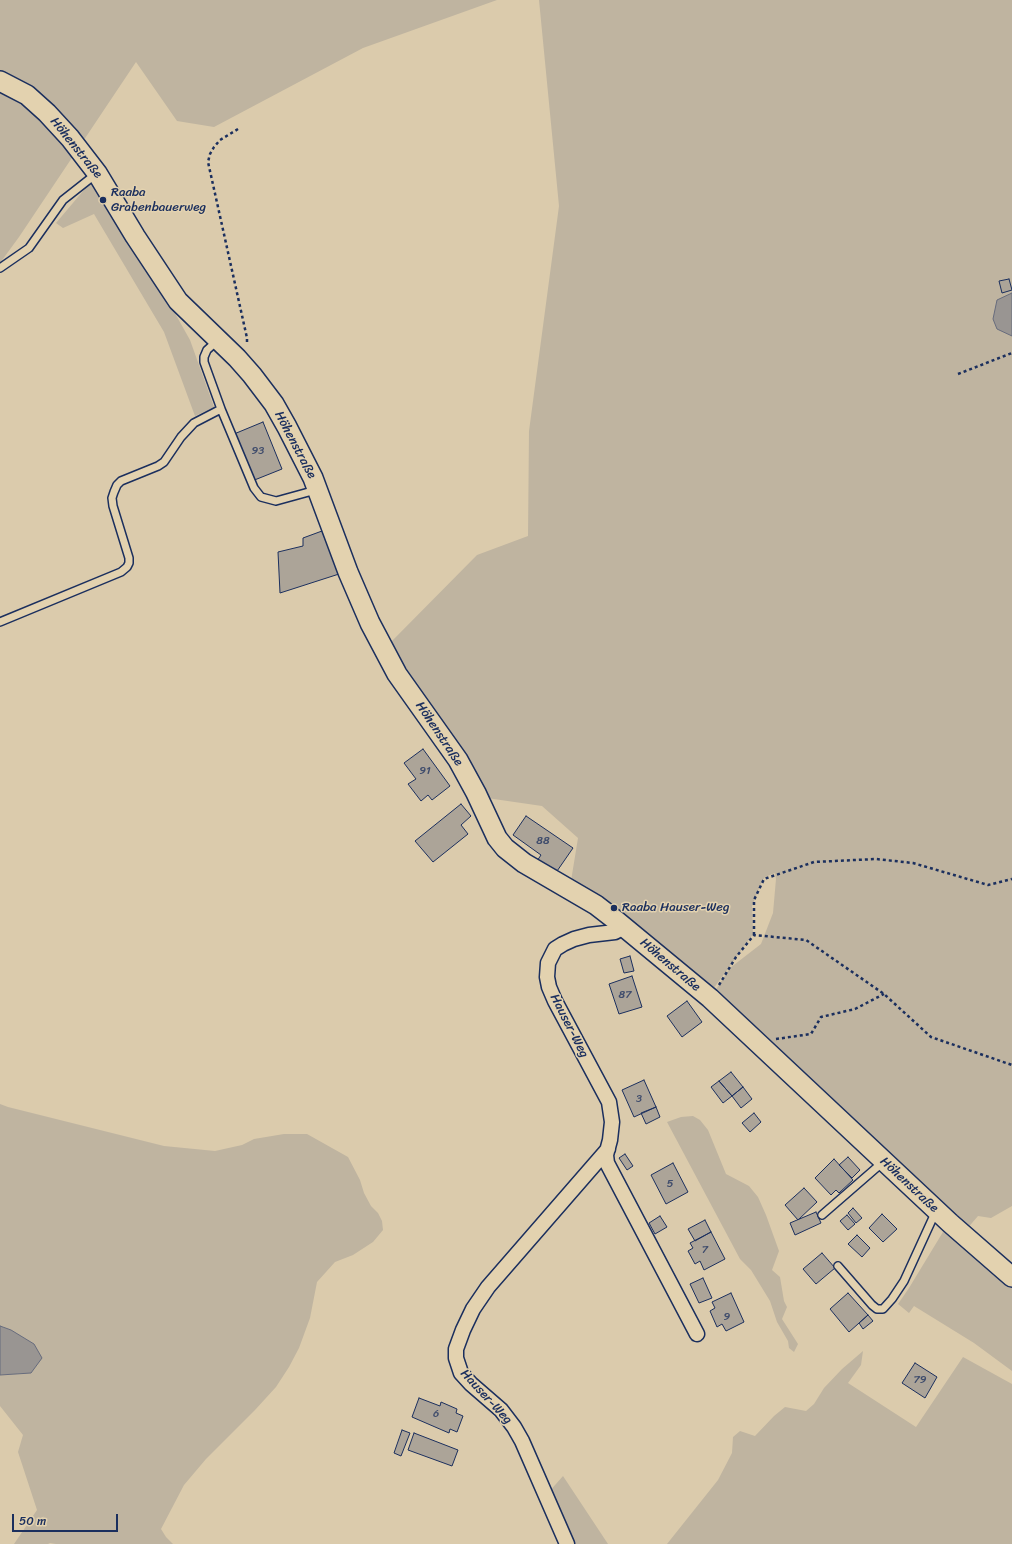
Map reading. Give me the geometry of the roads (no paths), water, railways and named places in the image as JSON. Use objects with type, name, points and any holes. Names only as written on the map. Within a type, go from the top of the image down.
[{"type":"street","name":"Höhenstraße","points":[[0,81],[26,95],[48,113],[70,138],[97,173],[163,280],[178,301],[237,358],[274,404],[287,426],[313,478],[354,586],[373,629],[397,674],[458,760],[476,793],[497,838],[504,848],[513,856],[596,906],[624,927],[710,998],[884,1162],[1012,1277]]},
{"type":"street","name":"Hauser-Weg","points":[[624,927],[615,932],[589,935],[563,944],[555,950],[548,962],[546,970],[549,987],[608,1102],[612,1122],[606,1155],[607,1163],[697,1334]]},
{"type":"street","name":"Hauser-Weg","points":[[567,1544],[522,1441],[514,1427],[501,1410],[471,1384],[461,1373],[456,1358],[456,1348],[468,1320],[488,1287],[608,1149]]},
{"type":"lane","points":[[0,268],[29,248],[63,200],[97,173]]},
{"type":"lane","points":[[218,340],[207,350],[204,357],[204,362],[221,409],[254,488],[262,497],[276,501],[317,489]]},
{"type":"lane","points":[[0,622],[122,572],[130,563],[112,498],[117,485],[126,479],[158,466],[168,457],[181,437],[194,423],[221,409]]},
{"type":"lane","points":[[822,1215],[884,1162]]},
{"type":"lane","points":[[838,1266],[872,1305],[877,1309],[883,1309],[904,1281],[936,1210]]},
{"type":"place","name":"Raaba Grabenbauerweg","points":[[103,200]]},
{"type":"place","name":"Raaba Hauser-Weg","points":[[614,908]]}]
